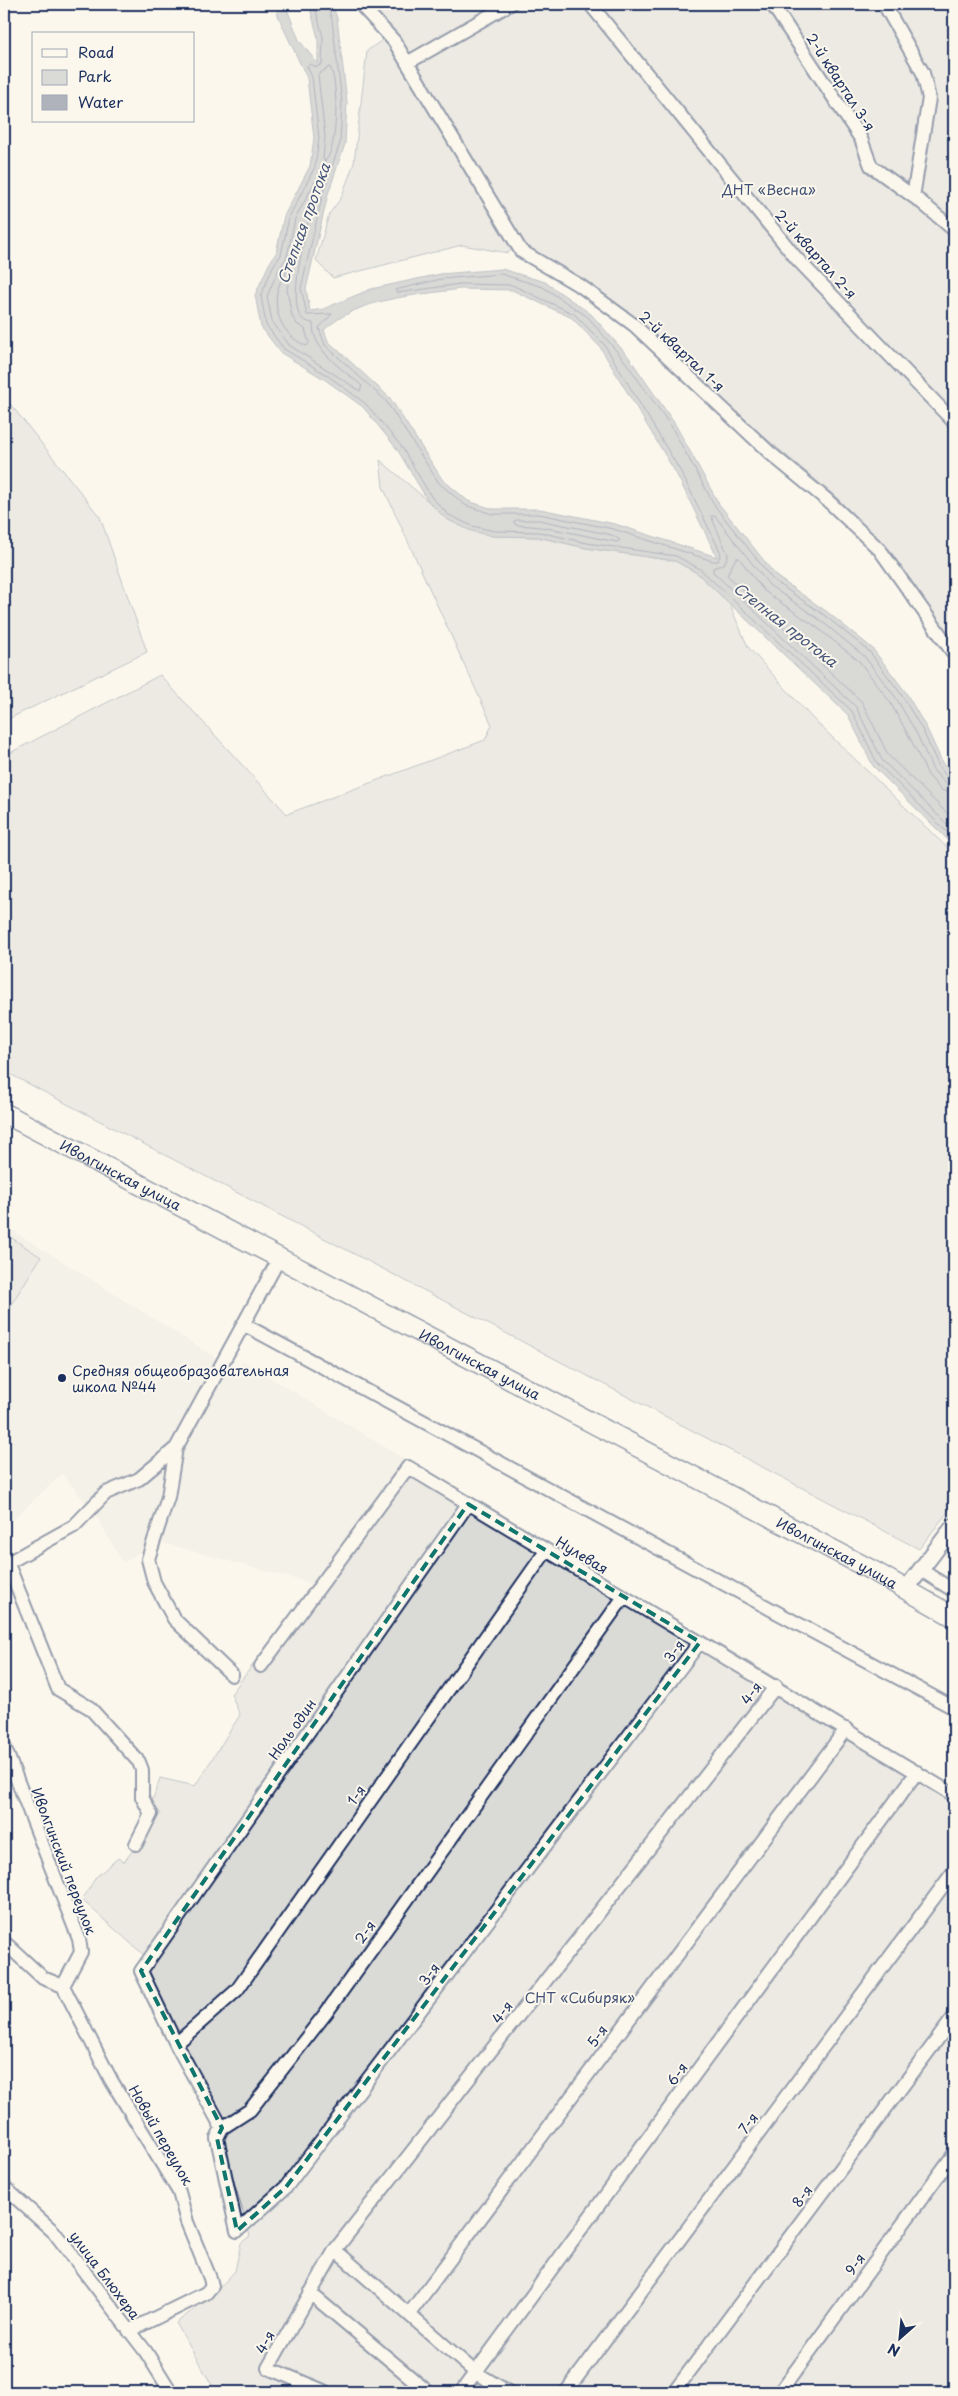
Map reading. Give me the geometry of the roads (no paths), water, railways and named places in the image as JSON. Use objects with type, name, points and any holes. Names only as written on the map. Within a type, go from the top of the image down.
[{"type":"main road","name":"Иволгинская улица","points":[[4,1113],[906,1589],[954,1617]]},
{"type":"main road","name":"Иволгинская улица","points":[[4,1126],[879,1586],[954,1629]]},
{"type":"street","name":"2-й квартал 1-я","points":[[360,4],[394,41],[521,251],[582,288],[634,325],[770,453],[827,500],[880,550],[954,654]]},
{"type":"street","points":[[407,63],[489,8],[510,4]]},
{"type":"street","name":"2-й квартал 2-я","points":[[590,4],[797,259],[954,422]]},
{"type":"street","name":"2-й квартал 3-я","points":[[772,4],[861,139],[872,166],[921,202],[954,230]]},
{"type":"street","points":[[884,4],[924,72],[928,98],[914,191]]},
{"type":"street","points":[[232,1675],[174,1619],[154,1582],[148,1559],[168,1497],[176,1448],[274,1268]]},
{"type":"street","points":[[243,1324],[954,1708]]},
{"type":"street","points":[[136,1844],[151,1814],[142,1797],[142,1770],[139,1762],[90,1708],[80,1700],[66,1696],[58,1689],[6,1564],[74,1526],[106,1493],[139,1478],[176,1448]]},
{"type":"street","name":"Нулевая","points":[[261,1666],[408,1467],[623,1598],[846,1728],[954,1795]]},
{"type":"street","name":"Ноль один","points":[[176,2044],[141,1971],[468,1504]]},
{"type":"street","points":[[906,1589],[954,1526]]},
{"type":"street","name":"1-я","points":[[176,2044],[237,1990],[546,1551]]},
{"type":"street","points":[[921,1570],[954,1591]]},
{"type":"street","name":"2-я","points":[[222,2128],[250,2110],[326,2013],[623,1598]]},
{"type":"street","name":"3-я","points":[[222,2128],[217,2138],[237,2231],[286,2187],[700,1642]]},
{"type":"street","name":"4-я","points":[[326,2392],[268,2368],[336,2250],[776,1686]]},
{"type":"street","name":"5-я","points":[[408,2314],[846,1728]]},
{"type":"street","name":"Иволгинский переулок","points":[[4,1746],[79,1939],[81,1952],[63,1986]]},
{"type":"street","name":"6-я","points":[[461,2392],[917,1772]]},
{"type":"street","name":"7-я","points":[[566,2392],[954,1871]]},
{"type":"street","points":[[4,1942],[43,1978],[63,1986]]},
{"type":"street","name":"Новый переулок","points":[[63,1986],[112,2080],[179,2192],[187,2222],[212,2286],[206,2293],[128,2331]]},
{"type":"street","name":"8-я","points":[[674,2392],[954,2017]]},
{"type":"street","points":[[176,2044],[222,2128]]},
{"type":"street","name":"9-я","points":[[780,2392],[954,2154]]},
{"type":"street","name":"улица Блюхера","points":[[4,2187],[54,2232],[128,2331],[146,2352],[171,2392]]},
{"type":"street","points":[[336,2250],[476,2373],[508,2392]]},
{"type":"street","points":[[310,2293],[428,2392]]},
{"type":"water","name":"Степная протока","points":[[278,4],[287,9],[299,40],[318,64],[318,38],[309,4],[332,4],[337,18],[347,102],[345,144],[328,194],[306,289],[310,311],[323,309],[371,289],[440,274],[502,269],[545,282],[591,314],[628,356],[675,424],[719,504],[777,577],[826,611],[872,648],[905,691],[927,729],[943,764],[954,777],[954,846],[873,766],[848,715],[697,573],[675,561],[586,548],[538,537],[493,536],[471,531],[446,519],[428,501],[397,449],[363,407],[324,379],[281,353],[261,327],[255,295],[276,253],[284,216],[310,166],[314,138],[307,78],[277,13]],"holes":[[[460,289],[512,290],[572,318],[600,347],[677,475],[717,557],[615,524],[540,509],[493,509],[468,501],[442,479],[390,398],[328,341],[324,330],[338,319],[354,311],[371,304],[406,296]]]},
{"type":"place","name":"Средняя общеобразовательная школа №44","points":[[62,1378]]},
{"type":"park label","name":"ДНТ «Весна»","points":[[769,189]]},
{"type":"park label","name":"СНТ «Сибиряк»","points":[[580,1997]]}]
